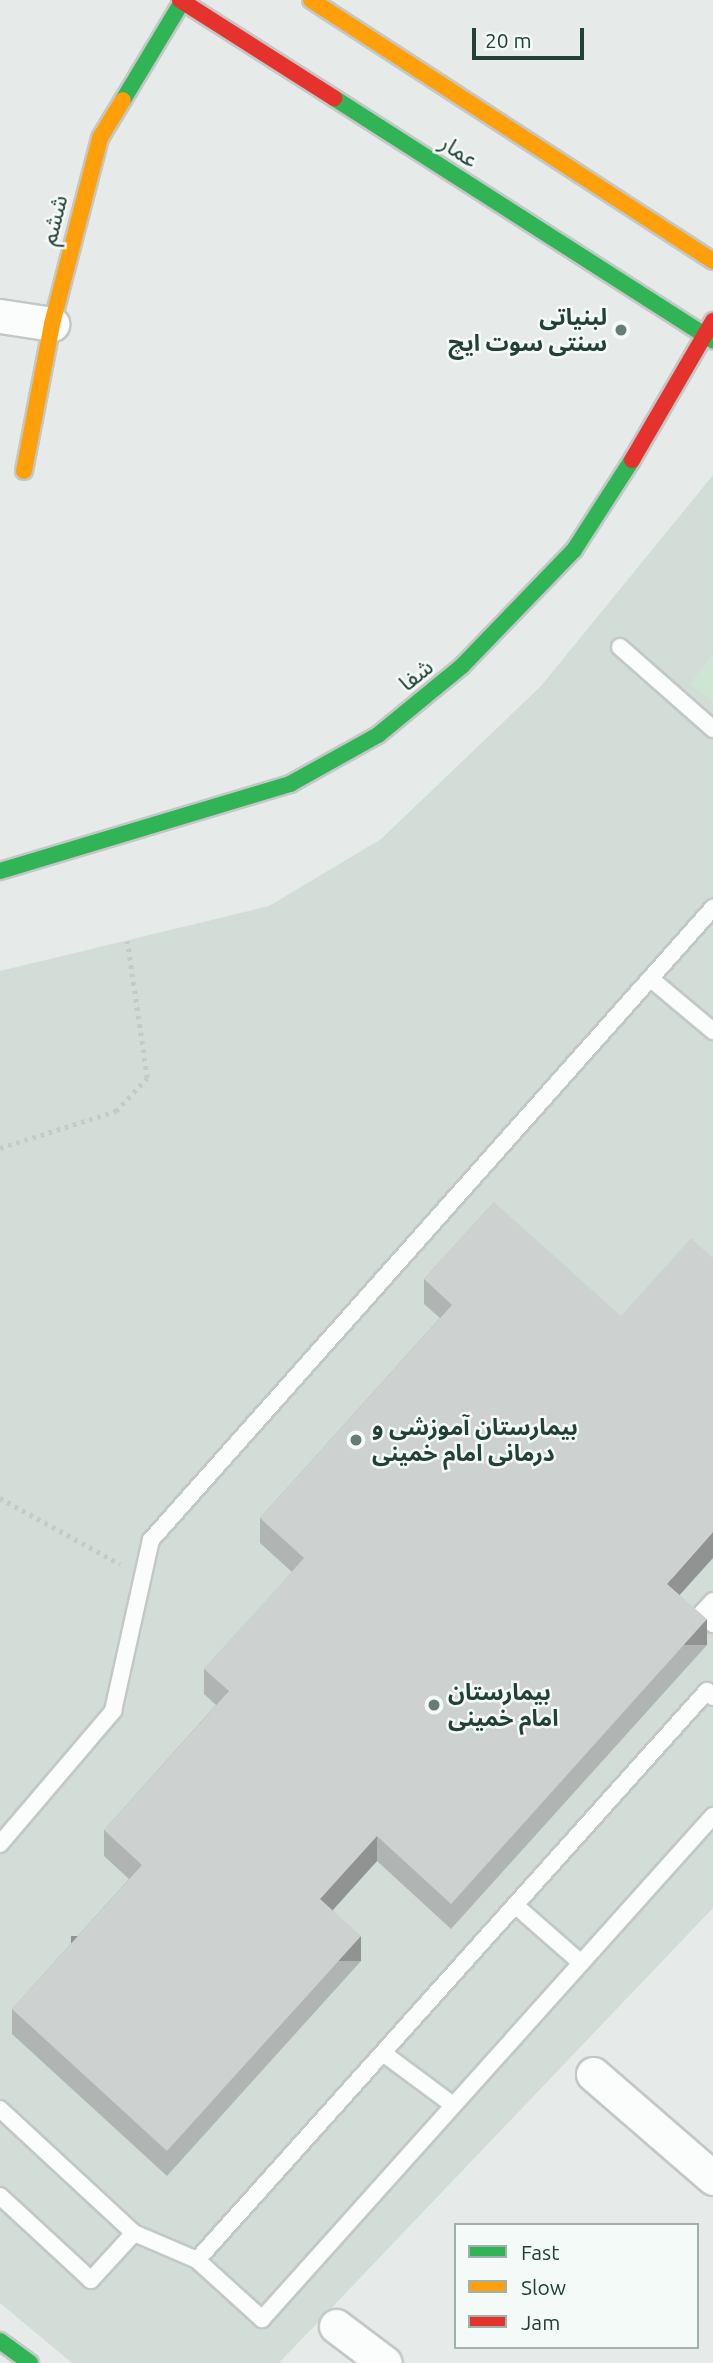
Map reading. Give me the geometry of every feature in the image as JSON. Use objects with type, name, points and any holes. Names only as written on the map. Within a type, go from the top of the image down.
[{"type":"street","name":"عمار","points":[[311,0],[713,261]]},
{"type":"street","name":"عمار","points":[[181,1],[710,332]]},
{"type":"street","name":"ششم","points":[[24,471],[52,324],[100,138],[181,1]]},
{"type":"street","points":[[0,316],[52,324]]},
{"type":"street","name":"شفا","points":[[0,871],[290,784],[379,735],[462,666],[574,550],[664,410],[710,332]]},
{"type":"street","points":[[593,2074],[713,2178]]},
{"type":"street","points":[[336,2326],[385,2363]]},
{"type":"street","points":[[0,2341],[30,2363]]},
{"type":"lane","points":[[620,647],[713,729]]},
{"type":"lane","points":[[0,1844],[113,1711],[151,1540],[713,908]]},
{"type":"lane","points":[[651,979],[713,1031]]},
{"type":"lane","points":[[713,1601],[702,1613],[713,1623]]},
{"type":"lane","points":[[197,2260],[711,1691]]},
{"type":"lane","points":[[0,2109],[134,2233],[197,2260],[262,2319],[713,1815]]},
{"type":"lane","points":[[515,1905],[581,1963]]},
{"type":"lane","points":[[383,2053],[453,2105]]},
{"type":"lane","points":[[0,2196],[91,2280],[134,2233]]},
{"type":"path","points":[[0,1149],[116,1111],[147,1077],[127,941]]},
{"type":"path","points":[[0,1498],[143,1576]]},
{"type":"shaded area","name":"بیمارستان آموزشی و درمانی امام خمینی","points":[[713,475],[713,1908],[279,2363],[72,2363],[0,2303],[0,971],[269,906],[381,839],[541,686]]},
{"type":"green space","points":[[713,654],[713,701],[690,684]]},
{"type":"building","name":"بیمارستان امام خمینی","points":[[494,1202],[621,1316],[691,1238],[713,1258],[713,1532],[667,1584],[707,1619],[451,1904],[377,1836],[320,1899],[361,1936],[167,2151],[12,2009],[142,1865],[104,1830],[229,1691],[204,1669],[304,1558],[260,1518],[452,1305],[424,1279]]},
{"type":"traffic: fast","points":[[123,100],[182,2]]},
{"type":"traffic: fast","points":[[334,98],[713,340]]},
{"type":"traffic: fast","points":[[0,871],[290,784],[378,735],[462,666],[574,550],[632,460]]},
{"type":"traffic: fast","points":[[0,2341],[30,2363]]},
{"type":"traffic: slow","points":[[311,0],[713,261]]},
{"type":"traffic: slow","points":[[24,471],[52,324],[100,138],[123,100]]},
{"type":"traffic: jam","points":[[180,0],[334,98]]},
{"type":"traffic: jam","points":[[632,460],[713,321]]},
{"type":"place","name":"لبنیاتی سنتی سوت ایچ","points":[[621,330]]},
{"type":"place","name":"بیمارستان آموزشی و درمانی امام خمینی","points":[[356,1440]]},
{"type":"place","name":"بیمارستان امام خمینی","points":[[434,1705]]}]
